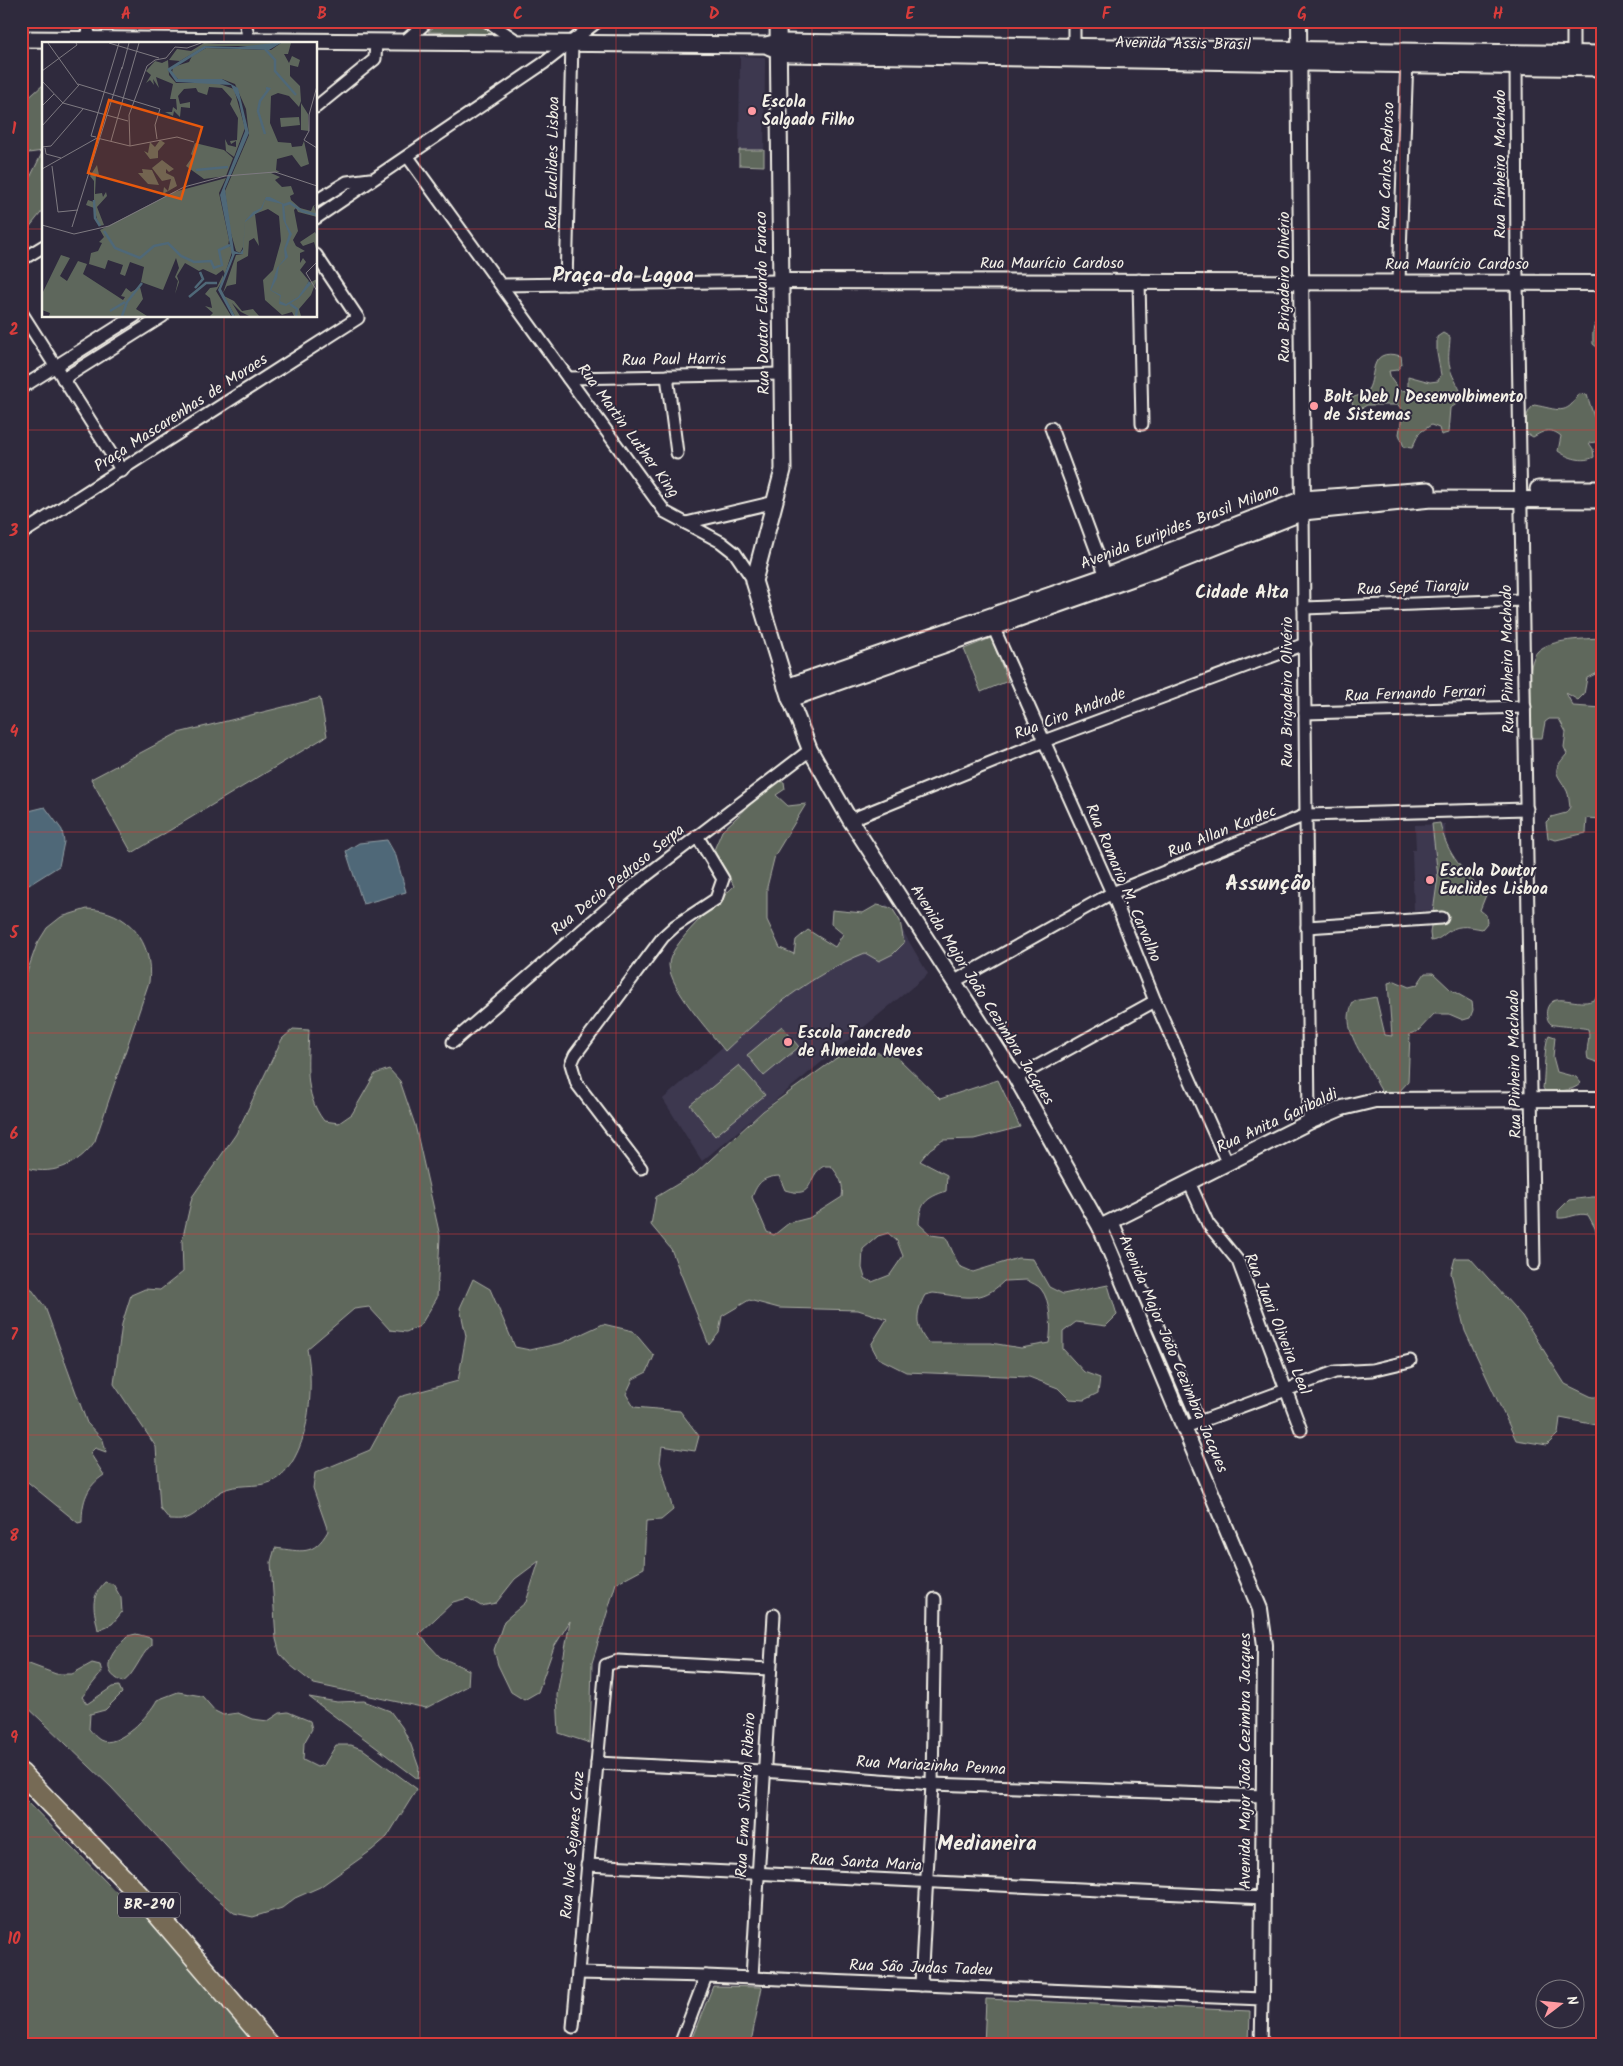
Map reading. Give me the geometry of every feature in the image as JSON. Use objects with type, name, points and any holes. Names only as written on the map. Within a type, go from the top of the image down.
[{"type":"highway","name":"BR-290","points":[[21,1773],[152,1908],[269,2045]]},
{"type":"main road","name":"Rua Doutor Eduardo Faraco","points":[[754,580],[783,470],[774,46],[778,21]]},
{"type":"main road","name":"Avenida Assis Brasil","points":[[21,39],[774,46],[979,52],[1573,61],[1602,68]]},
{"type":"main road","name":"Avenida Assis Brasil","points":[[1573,61],[1602,54]]},
{"type":"main road","name":"Avenida Euripides Brasil Milano","points":[[788,693],[1165,560],[1303,505],[1431,495],[1521,494],[1602,489]]},
{"type":"main road","name":"Avenida Euripides Brasil Milano","points":[[1521,494],[1602,500]]},
{"type":"main road","name":"Avenida Euripides Brasil Milano","points":[[1043,603],[1106,576],[1165,560]]},
{"type":"main road","name":"Rua Martin Luther King","points":[[754,580],[788,693]]},
{"type":"street","points":[[85,21],[92,40]]},
{"type":"street","points":[[245,21],[249,41]]},
{"type":"street","points":[[404,42],[428,21]]},
{"type":"street","points":[[488,21],[520,43]]},
{"type":"street","points":[[318,217],[372,179],[408,157],[572,43],[598,21]]},
{"type":"street","points":[[1074,21],[1074,53]]},
{"type":"street","name":"Rua Brigadeiro Olivério","points":[[1299,21],[1308,1122]]},
{"type":"street","points":[[1573,21],[1573,61]]},
{"type":"street","points":[[318,105],[374,58],[376,42]]},
{"type":"street","name":"Rua Euclides Lisboa","points":[[566,284],[572,43]]},
{"type":"street","name":"Rua Carlos Pedroso","points":[[1399,281],[1407,58]]},
{"type":"street","name":"Rua Pinheiro Machado","points":[[1516,60],[1516,282],[1534,1264]]},
{"type":"street","name":"Rua Martin Luther King","points":[[408,157],[665,512],[674,519],[686,523],[736,553],[754,580]]},
{"type":"street","points":[[318,200],[347,182],[372,179]]},
{"type":"street","points":[[327,194],[334,206]]},
{"type":"street","points":[[21,260],[42,247]]},
{"type":"street","name":"Praça Mascarenhas de Moraes","points":[[21,534],[358,318],[318,258]]},
{"type":"street","name":"Rua Maurício Cardoso","points":[[502,285],[780,280],[1302,280],[1602,283]]},
{"type":"street","points":[[1139,280],[1142,424]]},
{"type":"street","points":[[21,312],[122,471]]},
{"type":"street","points":[[21,388],[132,318]]},
{"type":"street","points":[[63,379],[144,321]]},
{"type":"street","name":"Rua Paul Harris","points":[[568,378],[782,374]]},
{"type":"street","points":[[667,376],[677,453]]},
{"type":"street","points":[[1051,428],[1106,576]]},
{"type":"street","points":[[686,523],[775,502]]},
{"type":"street","name":"Rua Sepé Tiaraju","points":[[1304,608],[1523,600]]},
{"type":"street","name":"Rua Romario M. Carvalho","points":[[991,622],[1112,894],[1155,1001],[1227,1162]]},
{"type":"street","name":"Rua Ciro Andrade","points":[[850,820],[1044,741],[1305,644]]},
{"type":"street","name":"Rua Martin Luther King","points":[[788,693],[810,750]]},
{"type":"street","name":"Rua Fernando Ferrari","points":[[1305,713],[1525,707]]},
{"type":"street","name":"Avenida Major João Cezimbra Jacques","points":[[810,750],[850,820],[1016,1078],[1100,1227],[1260,1608],[1265,1645],[1264,1898],[1261,2045]]},
{"type":"street","name":"Rua Decio Pedroso Serpa","points":[[453,1042],[639,881],[810,750]]},
{"type":"street","name":"Rua Allan Kardec","points":[[955,981],[1112,894],[1306,815],[1527,809]]},
{"type":"street","points":[[641,1168],[578,1084],[571,1064],[575,1055],[663,937],[675,926],[716,899],[723,879],[697,836]]},
{"type":"street","points":[[1307,927],[1442,918]]},
{"type":"street","points":[[1016,1078],[1155,1001]]},
{"type":"street","name":"Rua Anita Garibaldi","points":[[1100,1227],[1308,1122],[1342,1108],[1375,1100],[1602,1099]]},
{"type":"street","name":"Rua Juari Oliveira Leal","points":[[1189,1182],[1208,1224],[1238,1261],[1302,1430]]},
{"type":"street","points":[[1112,1220],[1199,1422]]},
{"type":"street","points":[[1185,1427],[1286,1388],[1335,1372],[1372,1370],[1410,1361]]},
{"type":"street","points":[[920,1985],[932,1784],[935,1599]]},
{"type":"street","name":"Rua Ema Silveira Ribeiro","points":[[752,1978],[769,1669],[774,1615]]},
{"type":"street","name":"Rua Noé Sejanes Cruz","points":[[573,2027],[606,1665],[618,1661],[769,1669]]},
{"type":"street","name":"Rua Mariazinha Penna","points":[[597,1763],[763,1771],[932,1784],[1264,1796]]},
{"type":"street","name":"Rua Santa Maria","points":[[587,1865],[1264,1898]]},
{"type":"street","name":"Rua São Judas Tadeu","points":[[578,1973],[706,1976],[1262,1999]]},
{"type":"street","points":[[680,2045],[706,1976]]},
{"type":"shaded area","points":[[441,21],[483,21],[502,34],[428,32]]},
{"type":"shaded area","name":"Escola Salgado Filho","points":[[740,56],[765,57],[764,166],[739,165]]},
{"type":"shaded area","points":[[42,86],[42,151],[21,154],[21,102],[24,102]]},
{"type":"shaded area","points":[[739,150],[764,150],[764,166],[739,165]]},
{"type":"shaded area","points":[[42,153],[42,212],[28,229],[21,231],[21,196]]},
{"type":"shaded area","points":[[1602,319],[1602,351],[1593,344],[1593,329],[1596,323]]},
{"type":"shaded area","points":[[1443,333],[1450,337],[1449,364],[1460,390],[1460,399],[1457,404],[1450,408],[1448,433],[1441,435],[1439,428],[1431,425],[1419,433],[1412,448],[1404,447],[1399,434],[1403,411],[1398,405],[1367,405],[1360,409],[1353,405],[1351,398],[1366,392],[1377,360],[1382,356],[1390,354],[1401,356],[1402,364],[1397,370],[1389,371],[1391,379],[1400,391],[1408,390],[1408,376],[1430,382],[1438,381],[1441,375],[1437,353],[1437,337]]},
{"type":"shaded area","points":[[1579,394],[1587,395],[1594,417],[1602,422],[1602,441],[1589,443],[1593,449],[1594,457],[1585,460],[1571,458],[1558,451],[1561,436],[1557,433],[1544,432],[1533,437],[1526,433],[1528,414],[1534,405],[1561,410],[1570,406]]},
{"type":"shaded area","points":[[991,638],[1008,681],[981,692],[964,649]]},
{"type":"shaded area","points":[[1602,638],[1602,671],[1587,678],[1584,694],[1578,700],[1566,693],[1573,706],[1602,708],[1602,819],[1587,818],[1586,833],[1556,840],[1548,838],[1546,822],[1551,817],[1566,813],[1570,807],[1568,793],[1557,772],[1558,765],[1567,754],[1564,747],[1566,732],[1559,719],[1549,719],[1545,722],[1542,738],[1533,738],[1530,730],[1529,700],[1531,666],[1538,651],[1551,644],[1568,640]]},
{"type":"shaded area","points":[[320,698],[327,736],[132,853],[91,779],[178,733]]},
{"type":"shaded area","points":[[776,781],[784,782],[785,789],[776,795],[788,806],[806,804],[775,855],[767,887],[767,920],[780,948],[794,954],[796,940],[808,930],[835,947],[843,934],[831,924],[832,910],[863,913],[877,905],[892,908],[900,921],[904,943],[893,954],[879,961],[865,953],[808,983],[773,1008],[725,1051],[683,998],[671,975],[669,965],[671,956],[685,935],[734,886],[714,850],[722,831]]},
{"type":"shaded area","points":[[1440,823],[1447,845],[1457,862],[1486,895],[1480,910],[1486,915],[1487,923],[1482,929],[1457,927],[1431,941],[1430,933],[1438,877],[1432,824]]},
{"type":"shaded area","name":"Escola Doutor Euclides Lisboa","points":[[1445,824],[1448,910],[1414,911],[1412,850],[1416,850],[1415,825]]},
{"type":"shaded area","name":"Escola Tancredo de Almeida Neves","points":[[887,904],[928,974],[702,1161],[663,1099]]},
{"type":"shaded area","points":[[87,909],[115,915],[135,931],[147,954],[149,982],[95,1141],[81,1157],[63,1167],[43,1171],[32,1169],[21,1166],[21,989],[37,944],[47,928],[61,917]]},
{"type":"shaded area","points":[[1602,923],[1602,1064],[1588,1059],[1588,1029],[1551,1024],[1546,1014],[1548,1006],[1553,1001],[1587,1002],[1592,1001],[1596,997],[1599,992],[1600,982],[1597,947]]},
{"type":"shaded area","points":[[1425,973],[1433,973],[1451,990],[1472,1002],[1473,1010],[1470,1018],[1463,1020],[1449,1014],[1434,1014],[1418,1031],[1410,1034],[1408,1082],[1398,1093],[1382,1092],[1355,1042],[1350,1026],[1350,1009],[1354,1001],[1376,997],[1385,1035],[1392,1036],[1388,983],[1395,981],[1409,987],[1417,985]]},
{"type":"shaded area","points":[[782,1026],[799,1047],[764,1076],[747,1055]]},
{"type":"shaded area","points":[[293,1029],[309,1030],[308,1077],[317,1111],[324,1121],[339,1123],[352,1114],[375,1074],[389,1069],[400,1081],[415,1125],[440,1236],[437,1298],[420,1326],[406,1332],[390,1330],[369,1307],[354,1309],[307,1349],[310,1383],[307,1423],[302,1442],[294,1459],[284,1472],[271,1482],[265,1484],[240,1486],[222,1491],[190,1517],[182,1520],[170,1520],[160,1508],[156,1447],[114,1384],[122,1324],[131,1295],[145,1289],[160,1290],[183,1272],[182,1241],[192,1197],[236,1134],[282,1039]]},
{"type":"shaded area","points":[[1549,1035],[1555,1037],[1553,1057],[1557,1072],[1576,1077],[1581,1083],[1573,1088],[1545,1091],[1543,1088],[1545,1052]]},
{"type":"shaded area","points":[[849,1049],[895,1055],[940,1099],[998,1080],[1020,1127],[974,1139],[943,1140],[930,1149],[920,1161],[947,1175],[946,1191],[933,1196],[925,1202],[919,1224],[931,1235],[946,1237],[959,1266],[973,1272],[1018,1258],[1033,1259],[1049,1287],[1063,1294],[1108,1285],[1117,1315],[1106,1326],[1076,1322],[1063,1332],[1063,1349],[1084,1372],[1100,1378],[1098,1393],[1084,1400],[1069,1399],[1058,1388],[1029,1377],[906,1372],[878,1358],[871,1345],[887,1319],[858,1310],[779,1308],[749,1300],[722,1316],[719,1333],[709,1345],[671,1249],[651,1225],[656,1197],[696,1173],[763,1111]],"holes":[[[824,1166],[831,1166],[839,1177],[842,1184],[842,1197],[809,1218],[789,1223],[774,1235],[767,1232],[752,1197],[759,1184],[765,1179],[779,1176],[785,1190],[802,1192],[809,1186],[818,1170]],[[888,1233],[897,1241],[903,1256],[890,1275],[872,1282],[865,1278],[862,1268],[863,1249],[878,1236]],[[1027,1280],[1041,1289],[1047,1300],[1050,1315],[1049,1343],[1021,1348],[991,1343],[928,1343],[921,1332],[918,1320],[919,1308],[925,1295],[933,1293],[963,1297],[979,1296],[995,1289],[1004,1281]]]},
{"type":"shaded area","points":[[739,1065],[765,1095],[715,1136],[690,1105]]},
{"type":"shaded area","points":[[1602,1197],[1602,1258],[1595,1228],[1588,1215],[1580,1214],[1558,1218],[1558,1211],[1569,1200]]},
{"type":"shaded area","points":[[1455,1258],[1470,1258],[1522,1316],[1565,1384],[1592,1397],[1602,1397],[1602,1426],[1560,1418],[1558,1434],[1547,1445],[1516,1440],[1465,1331],[1451,1273]]},
{"type":"shaded area","points":[[21,1275],[45,1307],[87,1423],[103,1440],[106,1452],[95,1448],[90,1453],[104,1475],[90,1489],[84,1501],[82,1522],[78,1523],[24,1479],[21,1480]]},
{"type":"shaded area","points":[[473,1279],[490,1289],[515,1347],[530,1350],[562,1343],[603,1324],[633,1331],[654,1356],[647,1372],[633,1379],[626,1394],[634,1407],[680,1411],[699,1436],[695,1451],[662,1446],[660,1462],[673,1510],[661,1520],[646,1521],[644,1568],[616,1583],[592,1663],[590,1743],[559,1733],[557,1695],[570,1621],[554,1647],[538,1692],[524,1700],[511,1692],[498,1665],[494,1650],[504,1621],[526,1602],[539,1561],[515,1579],[496,1603],[481,1606],[468,1598],[453,1602],[419,1634],[440,1657],[469,1670],[468,1686],[426,1708],[314,1684],[290,1665],[280,1654],[276,1639],[271,1562],[275,1548],[300,1551],[312,1549],[323,1539],[328,1531],[313,1488],[315,1473],[370,1450],[399,1397],[458,1381],[466,1336],[460,1308]]},
{"type":"shaded area","points":[[105,1582],[113,1584],[121,1598],[122,1612],[112,1624],[98,1630],[94,1604],[100,1588]]},
{"type":"shaded area","points":[[136,1634],[151,1638],[151,1645],[123,1682],[110,1672],[110,1659],[128,1636]]},
{"type":"shaded area","points":[[21,1661],[56,1674],[72,1674],[92,1663],[100,1665],[102,1672],[82,1697],[87,1704],[112,1687],[119,1686],[122,1693],[105,1710],[90,1714],[89,1729],[100,1740],[107,1742],[116,1740],[133,1729],[148,1714],[157,1700],[178,1692],[202,1696],[215,1711],[223,1715],[238,1713],[252,1719],[268,1721],[280,1713],[288,1712],[310,1721],[312,1729],[304,1743],[303,1760],[317,1767],[324,1765],[336,1745],[351,1745],[364,1750],[417,1789],[387,1837],[320,1887],[295,1898],[282,1908],[253,1917],[234,1913],[208,1891],[111,1787],[21,1701]]},
{"type":"shaded area","points":[[309,1697],[337,1702],[364,1701],[390,1711],[402,1727],[411,1745],[419,1768],[418,1779]]},
{"type":"shaded area","points":[[21,1795],[114,1890],[130,1899],[258,2045],[21,2045]]},
{"type":"shaded area","points":[[713,1986],[762,1987],[751,2042],[788,2045],[689,2045]]},
{"type":"shaded area","points":[[986,1999],[1250,2011],[1249,2045],[984,2045]]},
{"type":"water","points":[[45,807],[62,830],[64,842],[59,866],[21,890],[21,813]]},
{"type":"water","points":[[387,840],[396,856],[406,892],[363,904],[346,851],[359,843]]},
{"type":"place","name":"Escola Salgado Filho","points":[[752,111]]},
{"type":"place","name":"Bolt Web l Desenvolbimento de Sistemas","points":[[1314,406]]},
{"type":"place","name":"Escola Doutor Euclides Lisboa","points":[[1430,880]]},
{"type":"place","name":"Escola Tancredo de Almeida Neves","points":[[788,1042]]},
{"type":"district","name":"Praça da Lagoa","points":[[623,276]]},
{"type":"district","name":"Cidade Alta","points":[[1242,593]]},
{"type":"district","name":"Assunção","points":[[1268,884]]},
{"type":"district","name":"Medianeira","points":[[987,1844]]}]
